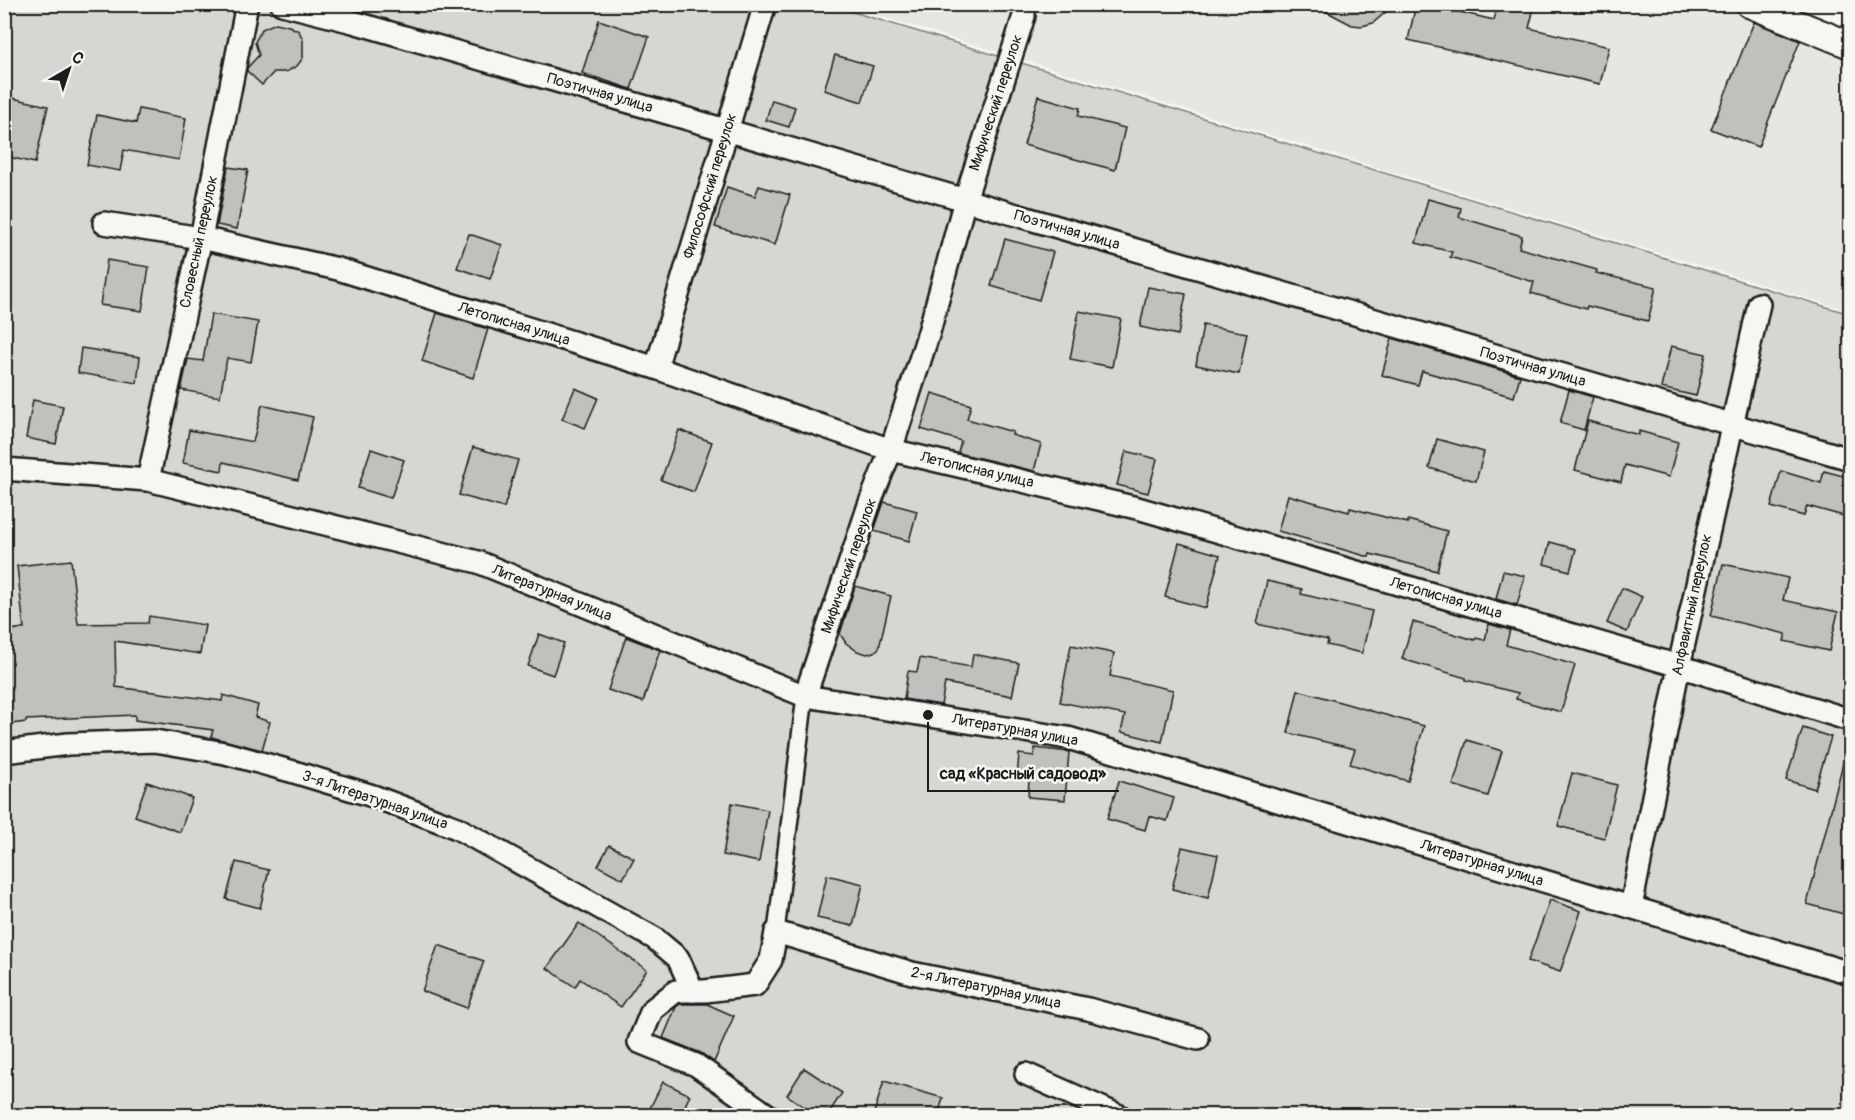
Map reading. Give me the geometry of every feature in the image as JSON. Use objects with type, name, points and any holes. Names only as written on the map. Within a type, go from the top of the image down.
[{"type":"street","name":"Словесный переулок","points":[[148,480],[201,238],[248,4]]},
{"type":"street","name":"Поэтичная улица","points":[[282,4],[353,22],[726,130],[1851,459]]},
{"type":"street","name":"Философский переулок","points":[[656,368],[765,4]]},
{"type":"street","points":[[1749,4],[1851,45]]},
{"type":"street","name":"Мифический переулок","points":[[769,1116],[696,1065],[639,1042],[652,1010],[676,991],[755,985],[771,960],[805,696],[869,505],[891,450],[929,332],[965,200],[1024,10]]},
{"type":"street","name":"Летописная улица","points":[[104,223],[201,238],[338,269],[656,368],[891,450],[1141,509],[1679,666],[1851,720]]},
{"type":"street","name":"Алфавитный переулок","points":[[1631,907],[1679,666],[1759,304]]},
{"type":"street","name":"Литературная улица","points":[[4,469],[148,480],[478,562],[805,696],[1068,738],[1851,973]]},
{"type":"street","name":"3-я Литературная улица","points":[[4,752],[68,744],[156,741],[225,753],[373,796],[457,828],[654,938],[678,958],[693,991]]},
{"type":"street","name":"2-я Литературная улица","points":[[776,932],[912,974],[1088,1009],[1198,1040]]},
{"type":"street","points":[[1026,1074],[1120,1116]]},
{"type":"shaded area","points":[[5,5],[830,5],[1850,314],[1850,1115],[5,1116]]},
{"type":"shaded area","points":[[843,5],[1717,5],[1850,60],[1850,311]]},
{"type":"building","points":[[1312,4],[1395,4],[1373,23],[1362,26],[1352,25]]},
{"type":"building","points":[[1416,4],[1426,4],[1494,20],[1498,4],[1535,4],[1529,28],[1609,47],[1600,84],[1408,40]]},
{"type":"building","points":[[599,20],[649,37],[631,89],[582,73]]},
{"type":"building","points":[[1754,22],[1800,41],[1758,147],[1711,129]]},
{"type":"building","points":[[276,23],[299,31],[303,40],[303,58],[297,66],[286,72],[274,72],[262,85],[247,71],[247,68],[259,55],[255,42],[262,29]]},
{"type":"building","points":[[835,55],[873,66],[862,102],[824,90]]},
{"type":"building","points":[[1038,96],[1080,108],[1078,116],[1125,128],[1115,170],[1024,145]]},
{"type":"building","points":[[8,97],[48,106],[35,163],[4,156],[4,110]]},
{"type":"building","points":[[772,100],[795,107],[789,127],[766,120]]},
{"type":"building","points":[[139,109],[186,118],[179,160],[124,150],[120,171],[87,165],[97,115],[136,123]]},
{"type":"building","points":[[228,167],[248,170],[237,229],[217,225]]},
{"type":"building","points":[[759,186],[790,195],[775,245],[715,227],[727,187],[755,196]]},
{"type":"building","points":[[1428,199],[1461,208],[1459,217],[1522,236],[1519,248],[1597,270],[1596,273],[1656,287],[1648,321],[1587,306],[1586,309],[1531,293],[1534,282],[1450,257],[1452,252],[1416,243]]},
{"type":"building","points":[[469,234],[502,245],[490,279],[457,268]]},
{"type":"building","points":[[1005,239],[1053,252],[1039,300],[991,286]]},
{"type":"building","points":[[107,260],[149,267],[142,311],[100,305]]},
{"type":"building","points":[[1148,287],[1186,294],[1178,335],[1140,327]]},
{"type":"building","points":[[1079,311],[1121,319],[1112,367],[1070,359]]},
{"type":"building","points":[[437,313],[488,329],[473,378],[422,361]]},
{"type":"building","points":[[211,314],[258,322],[251,362],[227,358],[220,397],[181,390],[188,359],[203,361]]},
{"type":"building","points":[[1203,325],[1247,333],[1239,374],[1196,365]]},
{"type":"building","points":[[1392,338],[1520,376],[1514,397],[1422,371],[1418,385],[1382,375]]},
{"type":"building","points":[[1671,346],[1706,354],[1696,396],[1661,388]]},
{"type":"building","points":[[81,348],[140,357],[137,383],[78,373]]},
{"type":"building","points":[[575,388],[598,398],[585,428],[562,419]]},
{"type":"building","points":[[1569,390],[1593,397],[1584,430],[1560,423]]},
{"type":"building","points":[[932,393],[971,405],[967,419],[1013,432],[1012,435],[1041,444],[1034,471],[958,453],[961,441],[921,429]]},
{"type":"building","points":[[33,400],[63,406],[56,444],[26,438]]},
{"type":"building","points":[[262,405],[313,417],[298,480],[223,462],[222,471],[183,463],[189,430],[253,442]]},
{"type":"building","points":[[1588,421],[1639,435],[1639,431],[1678,442],[1669,477],[1625,465],[1621,482],[1575,470]]},
{"type":"building","points":[[679,430],[712,442],[694,492],[661,480]]},
{"type":"building","points":[[1437,439],[1484,452],[1476,481],[1429,468]]},
{"type":"building","points":[[473,447],[518,460],[504,508],[459,495]]},
{"type":"building","points":[[371,449],[404,460],[391,498],[358,488]]},
{"type":"building","points":[[1126,451],[1157,459],[1148,493],[1117,485]]},
{"type":"building","points":[[1781,471],[1821,483],[1824,471],[1851,478],[1851,518],[1807,506],[1804,516],[1771,507]]},
{"type":"building","points":[[1288,495],[1349,512],[1350,508],[1447,531],[1437,571],[1370,554],[1369,557],[1278,531]]},
{"type":"building","points":[[884,502],[917,511],[909,541],[874,531]]},
{"type":"building","points":[[1550,542],[1576,549],[1570,571],[1544,564]]},
{"type":"building","points":[[1179,543],[1220,555],[1206,608],[1165,597]]},
{"type":"building","points":[[71,560],[78,624],[148,623],[149,616],[205,625],[200,654],[115,641],[116,687],[222,701],[223,695],[258,705],[255,717],[270,722],[262,750],[211,737],[213,730],[135,720],[135,715],[26,720],[26,722],[4,725],[4,631],[24,628],[17,566]]},
{"type":"building","points":[[1723,564],[1788,578],[1783,600],[1838,612],[1829,651],[1784,641],[1786,634],[1711,616]]},
{"type":"building","points":[[1503,571],[1525,576],[1517,605],[1496,599]]},
{"type":"building","points":[[1267,581],[1302,589],[1301,594],[1372,611],[1362,653],[1327,645],[1328,640],[1257,624]]},
{"type":"building","points":[[855,586],[891,596],[879,648],[867,654],[857,651],[846,643],[840,634]]},
{"type":"building","points":[[1622,588],[1642,597],[1627,632],[1607,623]]},
{"type":"building","points":[[1413,622],[1475,640],[1476,638],[1485,640],[1489,624],[1510,630],[1506,645],[1575,665],[1561,712],[1516,699],[1518,693],[1466,680],[1466,678],[1402,659]]},
{"type":"building","points":[[539,634],[564,643],[553,675],[528,666]]},
{"type":"building","points":[[626,637],[660,650],[643,702],[608,690]]},
{"type":"building","points":[[1071,645],[1114,653],[1110,676],[1173,690],[1162,742],[1121,732],[1125,715],[1060,702]]},
{"type":"building","points":[[973,654],[1019,663],[1012,696],[945,683],[941,705],[904,699],[908,671],[917,672],[920,658],[971,667]]},
{"type":"building","points":[[1298,690],[1424,726],[1408,781],[1350,764],[1355,749],[1288,733]]},
{"type":"building","points":[[1803,728],[1831,737],[1815,789],[1786,780]]},
{"type":"building","points":[[1467,740],[1502,751],[1488,796],[1453,785]]},
{"type":"building","points":[[1035,748],[1069,752],[1065,800],[1028,797],[1029,779],[1017,778],[1019,754],[1034,756]]},
{"type":"building","points":[[1844,759],[1851,760],[1851,916],[1807,904]]},
{"type":"building","points":[[1572,773],[1617,785],[1604,838],[1558,826]]},
{"type":"building","points":[[1119,781],[1174,798],[1167,821],[1149,816],[1145,830],[1107,819]]},
{"type":"building","points":[[147,782],[192,798],[180,832],[135,816]]},
{"type":"building","points":[[732,803],[768,810],[759,862],[723,855]]},
{"type":"building","points":[[609,845],[634,858],[623,879],[598,866]]},
{"type":"building","points":[[1182,847],[1218,855],[1208,898],[1172,889]]},
{"type":"building","points":[[236,862],[269,870],[260,908],[226,899]]},
{"type":"building","points":[[827,875],[863,884],[853,926],[817,918]]},
{"type":"building","points":[[1550,900],[1581,911],[1560,972],[1528,961]]},
{"type":"building","points":[[579,923],[647,970],[621,1007],[580,979],[575,987],[547,968]]},
{"type":"building","points":[[438,945],[484,961],[467,1008],[422,991]]},
{"type":"building","points":[[680,1004],[707,1004],[734,1016],[714,1062],[701,1053],[663,1038],[676,1007]]},
{"type":"building","points":[[804,1068],[842,1093],[827,1116],[818,1116],[787,1095]]},
{"type":"building","points":[[884,1081],[943,1098],[938,1116],[873,1116]]},
{"type":"building","points":[[663,1082],[690,1095],[680,1116],[646,1116]]},
{"type":"place","name":"сад «Красный садовод»","points":[[928,715]]}]
